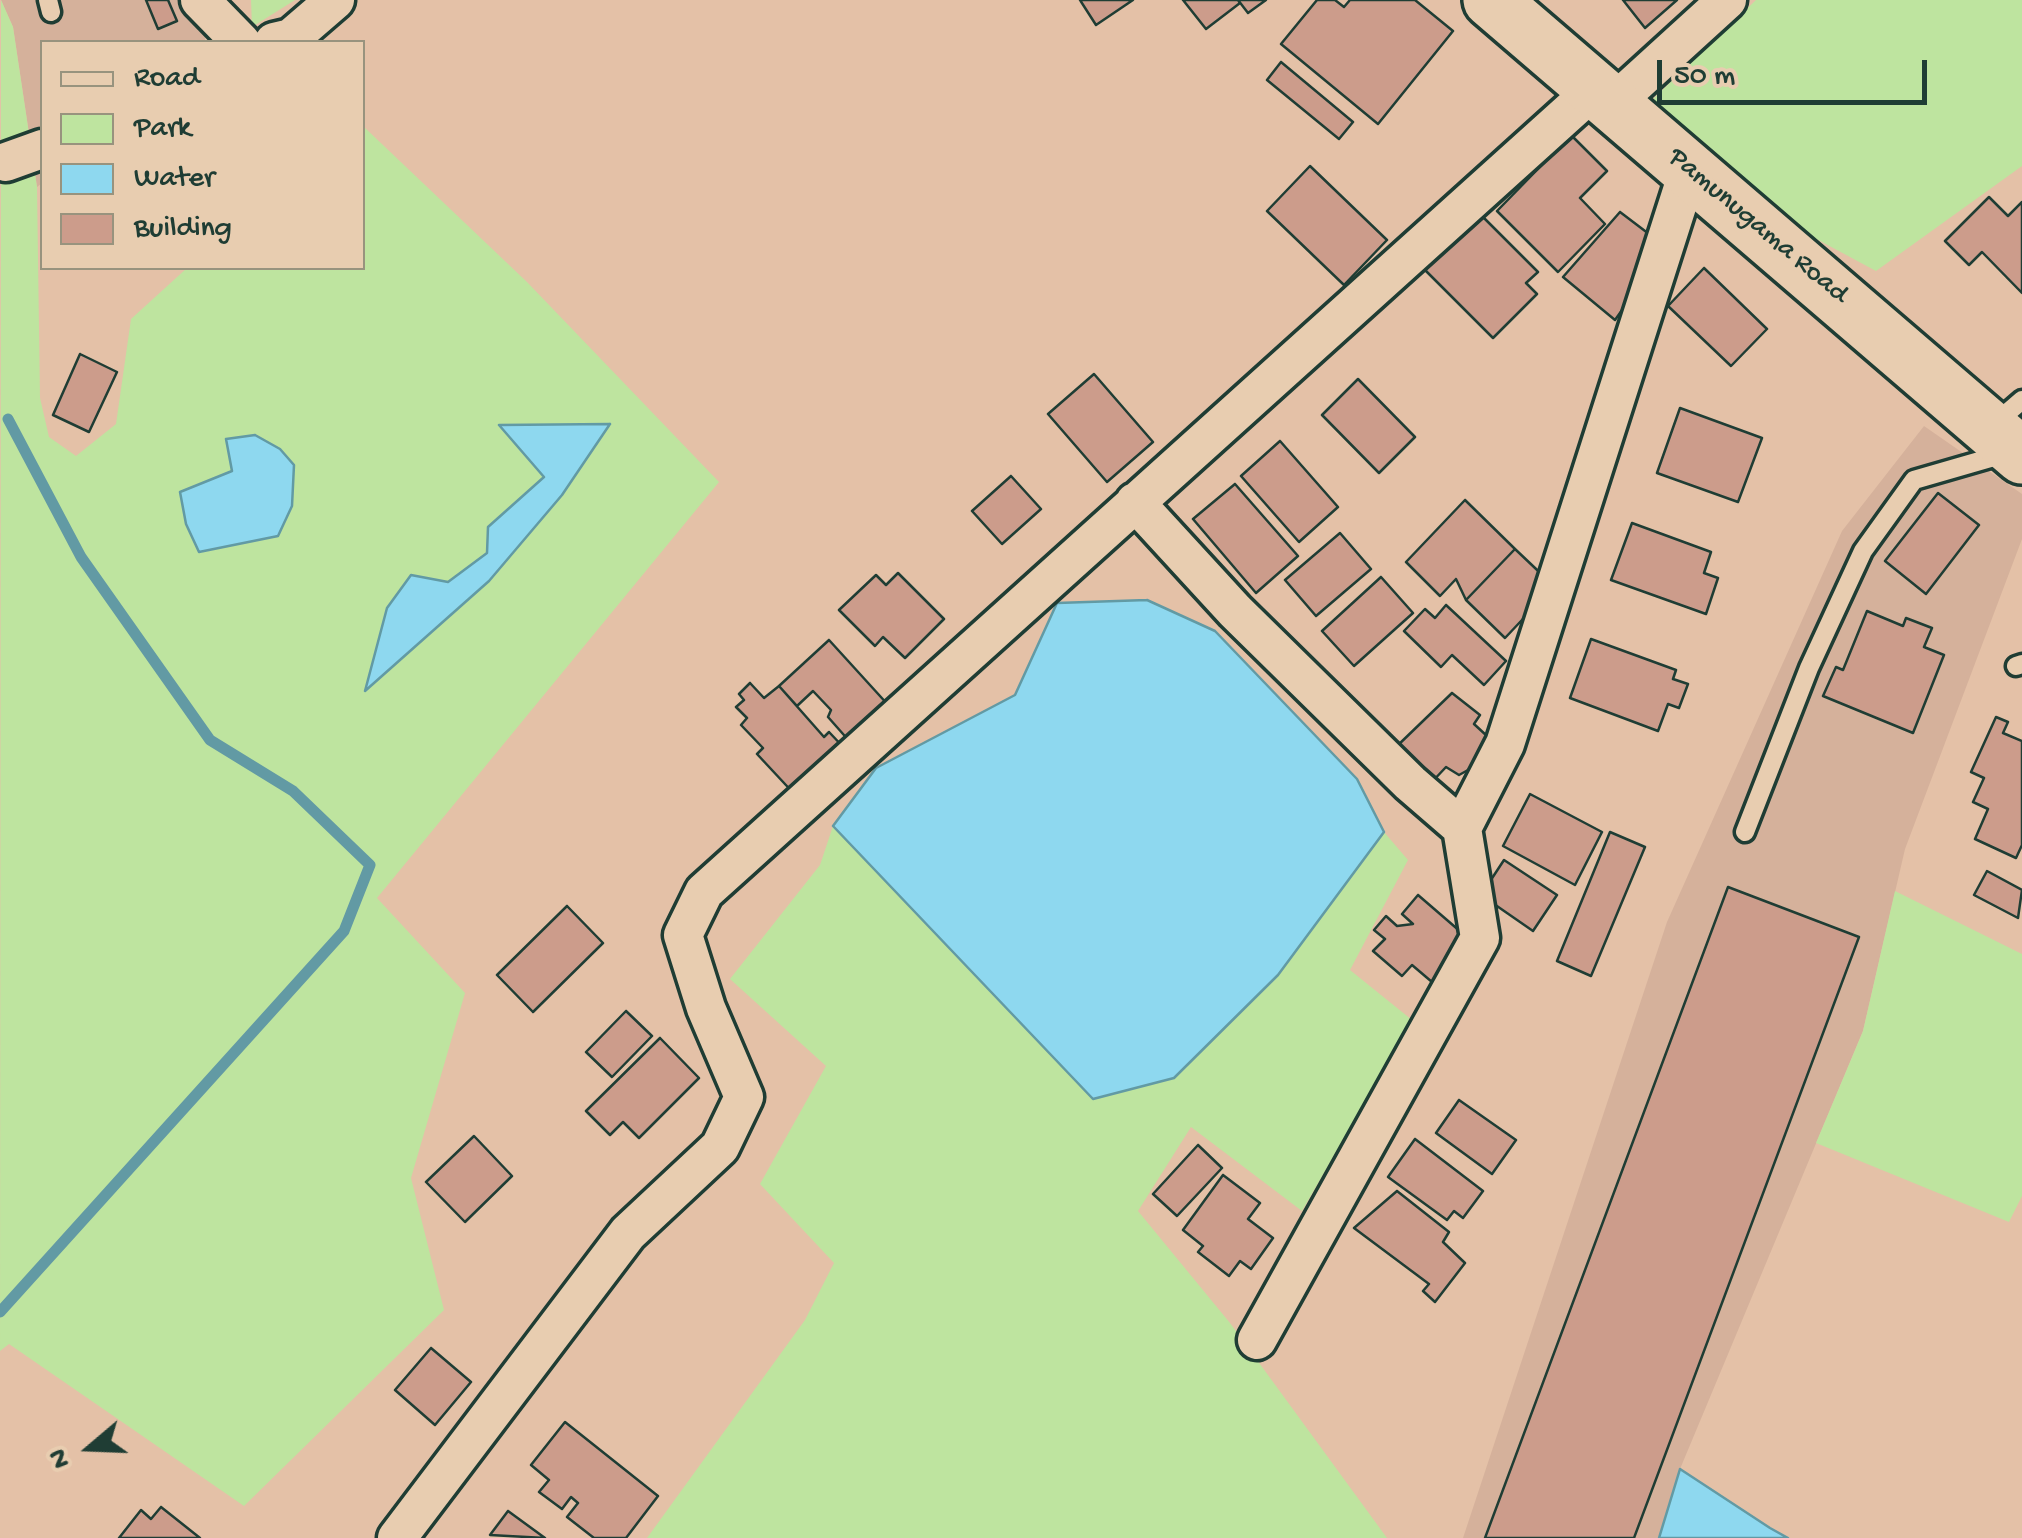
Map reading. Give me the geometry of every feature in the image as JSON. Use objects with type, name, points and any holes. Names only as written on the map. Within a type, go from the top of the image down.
[{"type":"main road","name":"Pamunugama Road","points":[[1491,0],[1606,95],[1688,172],[2012,434]]},
{"type":"street","points":[[200,0],[239,40]]},
{"type":"street","points":[[282,40],[291,38],[335,0]]},
{"type":"street","points":[[398,1538],[628,1233],[720,1148],[744,1097],[706,1008],[683,935],[704,892],[1135,502],[1606,95],[1726,0]]},
{"type":"street","points":[[6,162],[40,150]]},
{"type":"street","points":[[1256,1340],[1480,938],[1462,828],[1505,744],[1688,172]]},
{"type":"street","points":[[1135,502],[1235,611],[1410,783],[1462,828]]},
{"type":"lane","points":[[1746,832],[1809,668],[1862,551],[1914,480],[2012,434]]},
{"type":"shaded area","points":[[1,0],[204,0],[205,40],[40,40],[37,187],[13,27]]},
{"type":"shaded area","points":[[1924,426],[2022,494],[2022,539],[1905,849],[1863,1031],[1680,1469],[1659,1538],[1463,1538],[1667,922],[1842,531]]},
{"type":"green space","points":[[1,0],[13,27],[37,187],[40,398],[49,437],[76,456],[116,424],[131,319],[185,270],[365,270],[365,128],[527,282],[719,482],[377,898],[465,993],[411,1178],[444,1310],[244,1506],[9,1344],[0,1351]]},
{"type":"green space","points":[[251,0],[295,0],[252,27]]},
{"type":"green space","points":[[1756,0],[2022,0],[2022,166],[1876,271],[1796,228],[1652,100]]},
{"type":"green space","points":[[833,826],[1093,1099],[1174,1078],[1278,975],[1384,832],[1408,860],[1350,970],[1412,1020],[1302,1211],[1191,1127],[1138,1211],[1230,1323],[1387,1538],[647,1538],[805,1320],[834,1263],[760,1184],[826,1066],[730,979],[820,865]]},
{"type":"green space","points":[[1895,891],[2022,954],[2022,1196],[2009,1222],[1816,1143],[1863,1031]]},
{"type":"water","points":[[610,424],[562,495],[489,581],[365,691],[387,608],[411,575],[448,582],[487,553],[488,527],[544,477],[499,425]]},
{"type":"water","points":[[255,435],[280,449],[294,465],[292,506],[278,536],[199,552],[186,524],[180,492],[232,471],[226,439]]},
{"type":"water","points":[[1147,600],[1215,631],[1357,779],[1384,832],[1278,975],[1174,1078],[1093,1099],[833,826],[876,768],[1015,695],[1057,603]]},
{"type":"water","points":[[1680,1469],[1770,1528],[1788,1538],[1659,1538]]},
{"type":"building","points":[[146,0],[168,0],[177,21],[158,29]]},
{"type":"building","points":[[1080,0],[1133,0],[1096,25]]},
{"type":"building","points":[[1183,0],[1238,0],[1240,3],[1206,29]]},
{"type":"building","points":[[1238,0],[1266,0],[1248,13]]},
{"type":"building","points":[[1317,0],[1335,0],[1344,7],[1350,0],[1415,0],[1453,31],[1378,124],[1281,44]]},
{"type":"building","points":[[1623,0],[1677,0],[1645,28]]},
{"type":"building","points":[[1281,62],[1353,122],[1339,139],[1267,80]]},
{"type":"building","points":[[1571,135],[1607,171],[1580,198],[1605,224],[1558,272],[1497,211]]},
{"type":"building","points":[[1310,166],[1387,240],[1344,285],[1267,211]]},
{"type":"building","points":[[1989,197],[2008,216],[2022,202],[2022,293],[1982,252],[1969,265],[1945,241]]},
{"type":"building","points":[[1620,212],[1649,234],[1632,296],[1615,320],[1563,277]]},
{"type":"building","points":[[1480,214],[1538,272],[1526,283],[1537,294],[1493,338],[1425,270]]},
{"type":"building","points":[[1704,268],[1767,329],[1731,366],[1668,306]]},
{"type":"building","points":[[80,354],[117,372],[89,432],[53,415]]},
{"type":"building","points":[[1094,374],[1153,442],[1107,482],[1048,414]]},
{"type":"building","points":[[1358,379],[1415,437],[1379,473],[1322,415]]},
{"type":"building","points":[[1680,408],[1762,438],[1738,502],[1657,473]]},
{"type":"building","points":[[1280,441],[1338,507],[1299,542],[1241,476]]},
{"type":"building","points":[[1011,476],[1041,509],[1002,544],[972,511]]},
{"type":"building","points":[[1235,484],[1298,556],[1256,593],[1193,519]]},
{"type":"building","points":[[1938,493],[1979,525],[1926,594],[1885,561]]},
{"type":"building","points":[[1465,500],[1515,549],[1466,600],[1456,579],[1440,596],[1406,562]]},
{"type":"building","points":[[1632,523],[1711,552],[1704,573],[1718,578],[1706,614],[1611,580]]},
{"type":"building","points":[[1340,533],[1371,569],[1316,616],[1285,580]]},
{"type":"building","points":[[1515,549],[1554,586],[1505,638],[1466,600]]},
{"type":"building","points":[[898,573],[944,619],[905,658],[883,637],[875,646],[839,610],[876,575],[886,585]]},
{"type":"building","points":[[1381,577],[1413,613],[1354,666],[1322,631]]},
{"type":"building","points":[[1446,605],[1506,661],[1484,685],[1452,655],[1441,667],[1404,631],[1425,609],[1435,618]]},
{"type":"building","points":[[1867,611],[1903,626],[1906,618],[1932,628],[1924,647],[1944,655],[1913,733],[1823,696],[1836,667],[1843,670]]},
{"type":"building","points":[[1591,639],[1676,670],[1673,679],[1688,684],[1679,708],[1668,704],[1658,731],[1570,698]]},
{"type":"building","points":[[829,640],[890,707],[851,743],[828,717],[831,710],[813,691],[797,706],[779,686]]},
{"type":"building","points":[[750,683],[764,698],[779,686],[824,737],[829,732],[847,751],[798,798],[757,754],[763,748],[741,725],[747,718],[736,707],[744,700],[739,694]]},
{"type":"building","points":[[1452,693],[1480,715],[1474,724],[1487,736],[1479,764],[1459,775],[1446,767],[1431,783],[1395,748]]},
{"type":"building","points":[[1996,717],[2008,722],[2003,733],[2022,741],[2022,845],[2016,858],[1975,839],[1988,809],[1973,802],[1984,778],[1971,772]]},
{"type":"building","points":[[1530,794],[1602,832],[1575,885],[1503,846]]},
{"type":"building","points":[[1610,832],[1645,847],[1591,976],[1557,961]]},
{"type":"building","points":[[1504,860],[1557,895],[1533,931],[1481,895]]},
{"type":"building","points":[[1987,871],[2022,890],[2018,918],[1974,895]]},
{"type":"building","points":[[1728,887],[1859,937],[1634,1538],[1485,1538]]},
{"type":"building","points":[[1418,895],[1469,939],[1432,982],[1412,965],[1402,976],[1373,951],[1385,939],[1374,930],[1386,916],[1397,926],[1413,924],[1402,914]]},
{"type":"building","points":[[567,906],[603,943],[533,1012],[497,975]]},
{"type":"building","points":[[626,1011],[652,1036],[612,1077],[586,1052]]},
{"type":"building","points":[[660,1038],[699,1078],[639,1138],[623,1122],[610,1135],[586,1111]]},
{"type":"building","points":[[1459,1100],[1516,1140],[1492,1174],[1436,1133]]},
{"type":"building","points":[[474,1136],[512,1176],[465,1222],[426,1182]]},
{"type":"building","points":[[1415,1139],[1483,1191],[1463,1218],[1454,1211],[1447,1220],[1388,1177]]},
{"type":"building","points":[[1198,1145],[1222,1168],[1177,1216],[1153,1194]]},
{"type":"building","points":[[1223,1175],[1260,1203],[1248,1219],[1273,1238],[1251,1269],[1240,1261],[1229,1276],[1198,1252],[1203,1246],[1183,1230]]},
{"type":"building","points":[[1397,1191],[1449,1232],[1443,1242],[1465,1263],[1435,1302],[1423,1291],[1429,1284],[1354,1228]]},
{"type":"building","points":[[431,1348],[471,1382],[435,1425],[395,1390]]},
{"type":"building","points":[[565,1422],[658,1496],[626,1538],[594,1538],[567,1517],[578,1503],[571,1497],[562,1509],[539,1492],[549,1480],[531,1465]]},
{"type":"building","points":[[161,1507],[200,1538],[119,1538],[141,1510],[151,1519]]},
{"type":"building","points":[[508,1511],[545,1538],[490,1535]]},
{"type":"waterway","points":[[0,1312],[344,931],[370,865],[293,791],[210,740],[81,557],[8,419]]}]
